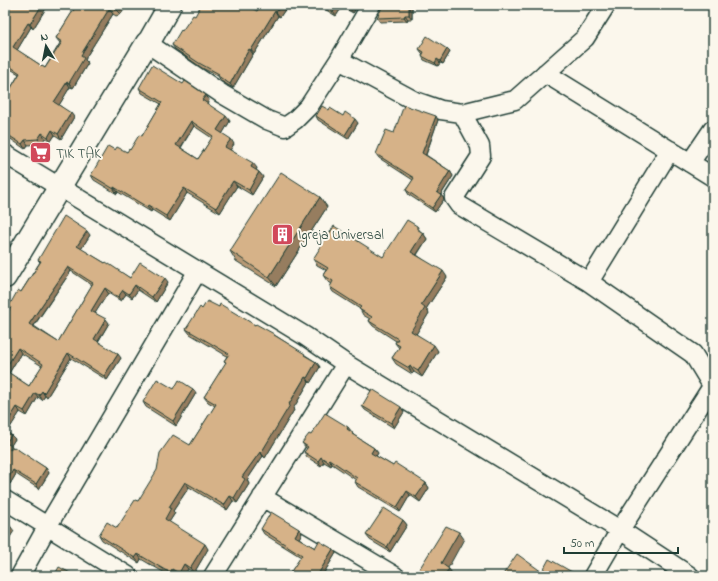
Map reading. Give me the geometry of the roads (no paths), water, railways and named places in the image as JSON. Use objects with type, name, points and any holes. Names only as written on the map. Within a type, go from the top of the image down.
[{"type":"street","points":[[5,277],[170,5]]},
{"type":"street","points":[[147,43],[222,94],[267,120],[285,127],[295,120],[309,106],[339,60],[371,5]]},
{"type":"street","points":[[339,60],[415,101],[441,110],[462,113],[515,100],[585,38],[606,5]]},
{"type":"street","points":[[545,73],[713,177]]},
{"type":"street","points":[[462,113],[480,146],[481,156],[454,198],[456,202],[589,282],[693,354],[712,386],[620,530],[593,576]]},
{"type":"street","points":[[690,163],[713,129]]},
{"type":"street","points":[[589,282],[670,150]]},
{"type":"street","points":[[5,154],[197,272],[305,336],[346,364],[620,530],[690,576]]},
{"type":"street","points":[[20,576],[47,527],[197,272]]},
{"type":"street","points":[[213,576],[346,364]]},
{"type":"street","points":[[262,497],[394,576]]},
{"type":"street","points":[[5,500],[128,576]]},
{"type":"place","name":"TIK TAK","points":[[40,153]]},
{"type":"place","name":"Igreja Universal","points":[[282,234]]}]
